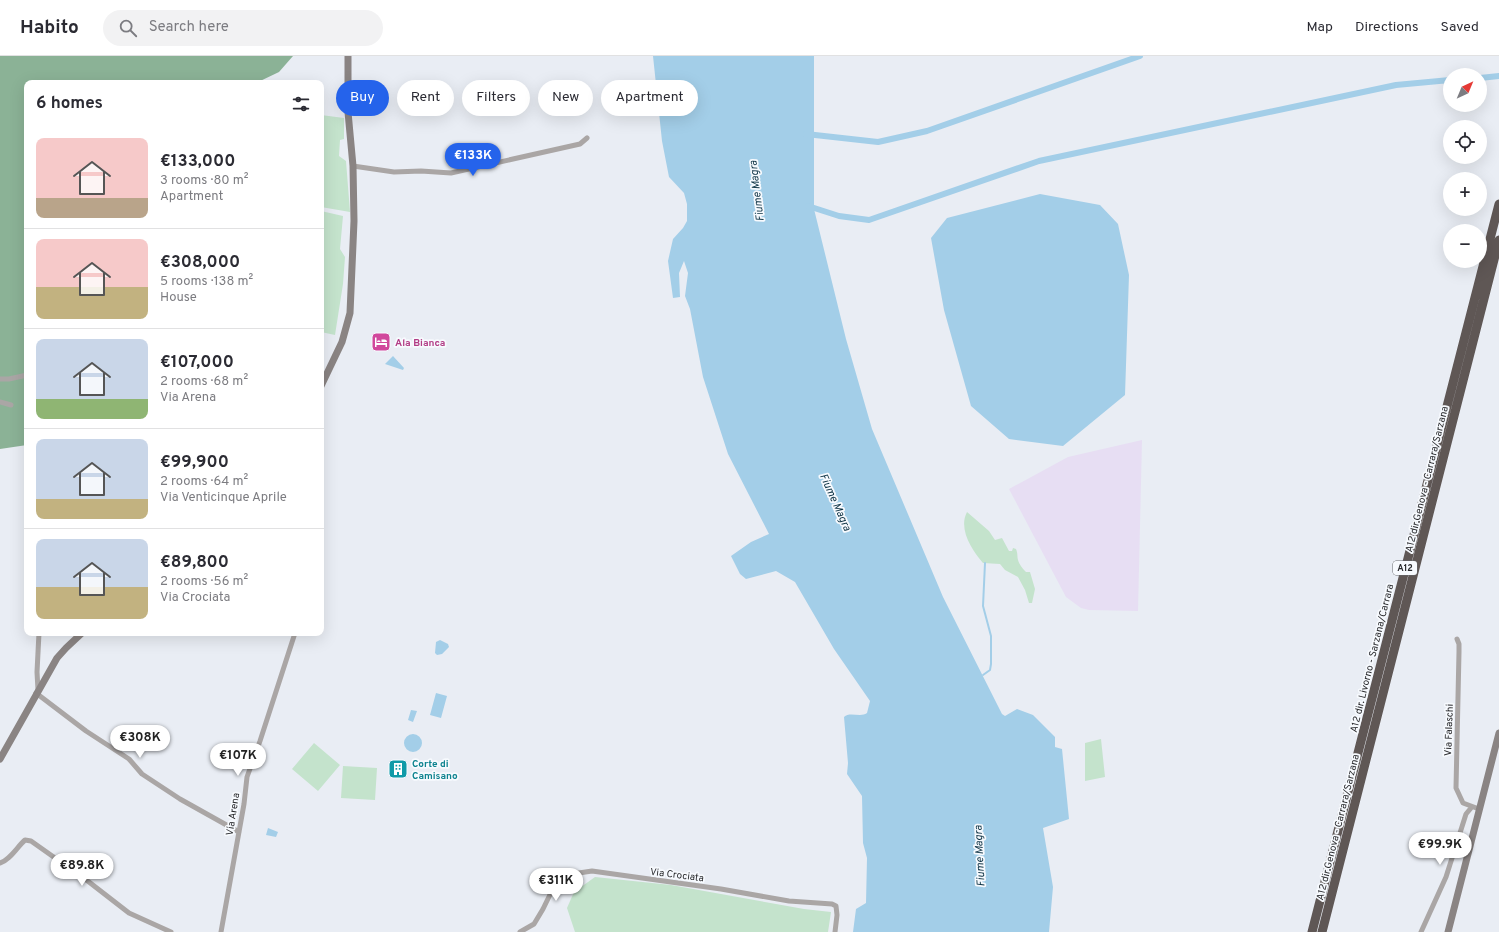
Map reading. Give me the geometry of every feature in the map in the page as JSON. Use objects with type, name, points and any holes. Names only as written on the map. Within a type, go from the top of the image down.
[{"type":"highway","name":"A12 dir. Livorno - Sarzana/Carrara","points":[[1312,932],[1499,204]]},
{"type":"highway","name":"A12 dir.Genova - Carrara/Sarzana","points":[[1322,932],[1499,240]]},
{"type":"main road","points":[[324,380],[342,342],[350,313],[354,221],[349,135],[348,56]]},
{"type":"main road","points":[[0,759],[57,658],[79,636]]},
{"type":"main road","points":[[1448,932],[1499,733]]},
{"type":"street","points":[[352,166],[394,172],[421,171],[451,173],[580,144],[586,138]]},
{"type":"street","points":[[0,379],[10,380],[24,376]]},
{"type":"street","points":[[0,402],[11,405]]},
{"type":"street","points":[[39,636],[37,692],[86,731],[129,759],[142,774],[180,799],[239,832]]},
{"type":"street","name":"Via Arena","points":[[221,932],[244,804],[247,777],[294,636]]},
{"type":"street","name":"Via Falaschi","points":[[1457,639],[1459,644],[1459,652],[1456,788],[1463,803],[1471,808]]},
{"type":"street","points":[[1421,932],[1446,877],[1466,814],[1471,808],[1479,809]]},
{"type":"street","points":[[1,865],[26,840],[31,841],[89,882],[129,913],[171,932]]},
{"type":"street","name":"Via Crociata","points":[[520,932],[534,924],[544,909],[559,876],[592,871],[721,889],[788,901],[832,904],[836,906],[837,915],[835,932]]},
{"type":"shaded area","points":[[1142,440],[1138,611],[1089,610],[1081,608],[1066,597],[1009,489],[1068,457]]},
{"type":"green space","points":[[0,56],[293,56],[279,72],[262,80],[24,80],[24,445],[0,449]]},
{"type":"green space","points":[[324,115],[344,118],[344,139],[340,140],[339,156],[346,161],[350,212],[324,208]]},
{"type":"green space","points":[[324,212],[343,216],[340,249],[345,257],[343,284],[335,335],[324,333]]},
{"type":"green space","points":[[967,512],[989,531],[995,540],[1002,538],[1009,551],[1012,551],[1013,548],[1016,549],[1020,565],[1026,572],[1030,572],[1035,589],[1032,603],[1029,603],[1025,590],[1018,577],[1005,570],[1000,564],[983,563],[975,552],[965,532],[964,525]]},
{"type":"green space","points":[[1101,739],[1105,777],[1085,781],[1085,743]]},
{"type":"green space","points":[[314,743],[340,765],[318,791],[292,769]]},
{"type":"green space","points":[[343,766],[377,768],[375,800],[341,798]]},
{"type":"green space","points":[[595,877],[671,885],[804,909],[831,912],[828,932],[575,932],[567,908],[574,892]]},
{"type":"water","name":"Fiume Magra","points":[[653,56],[814,56],[814,209],[846,339],[872,429],[943,597],[1002,714],[1005,716],[1017,709],[1033,715],[1055,737],[1055,747],[1062,749],[1069,819],[1043,828],[1053,887],[1049,932],[853,932],[856,909],[866,903],[867,858],[863,843],[862,796],[847,774],[848,763],[844,717],[846,715],[861,715],[867,713],[870,701],[834,649],[795,582],[776,571],[746,579],[740,574],[731,556],[751,542],[769,534],[728,454],[703,377],[690,309],[685,296],[688,273],[684,261],[679,273],[680,297],[673,298],[668,261],[673,239],[687,221],[687,204],[684,193],[669,177],[662,141],[659,116],[698,116],[698,80],[656,80]]},
{"type":"water","points":[[1040,194],[1100,205],[1118,224],[1129,275],[1125,395],[1063,446],[1009,439],[971,406],[944,310],[931,238],[947,218]]},
{"type":"water","points":[[393,356],[404,368],[403,370],[385,364]]},
{"type":"water","points":[[440,640],[448,644],[449,647],[442,654],[437,655],[435,653],[436,642]]},
{"type":"water","points":[[436,693],[447,696],[441,718],[430,715]]},
{"type":"water","points":[[411,710],[417,711],[413,722],[408,720]]},
{"type":"water","points":[[409,734],[417,734],[422,739],[420,750],[417,752],[409,752],[404,747],[404,739]]},
{"type":"water","points":[[268,828],[278,832],[276,837],[266,835]]},
{"type":"waterway","points":[[806,134],[878,142],[927,131],[1140,56]]},
{"type":"waterway","points":[[1487,77],[1499,76]]},
{"type":"waterway","points":[[808,206],[839,216],[869,220],[1039,161],[1396,85],[1443,81]]},
{"type":"waterway","points":[[983,675],[990,670],[991,664],[991,636],[983,606],[985,563]]},
{"type":"place","name":"Ala Bianca","points":[[381,342]]},
{"type":"place","name":"Corte di Camisano","points":[[398,769]]}]
